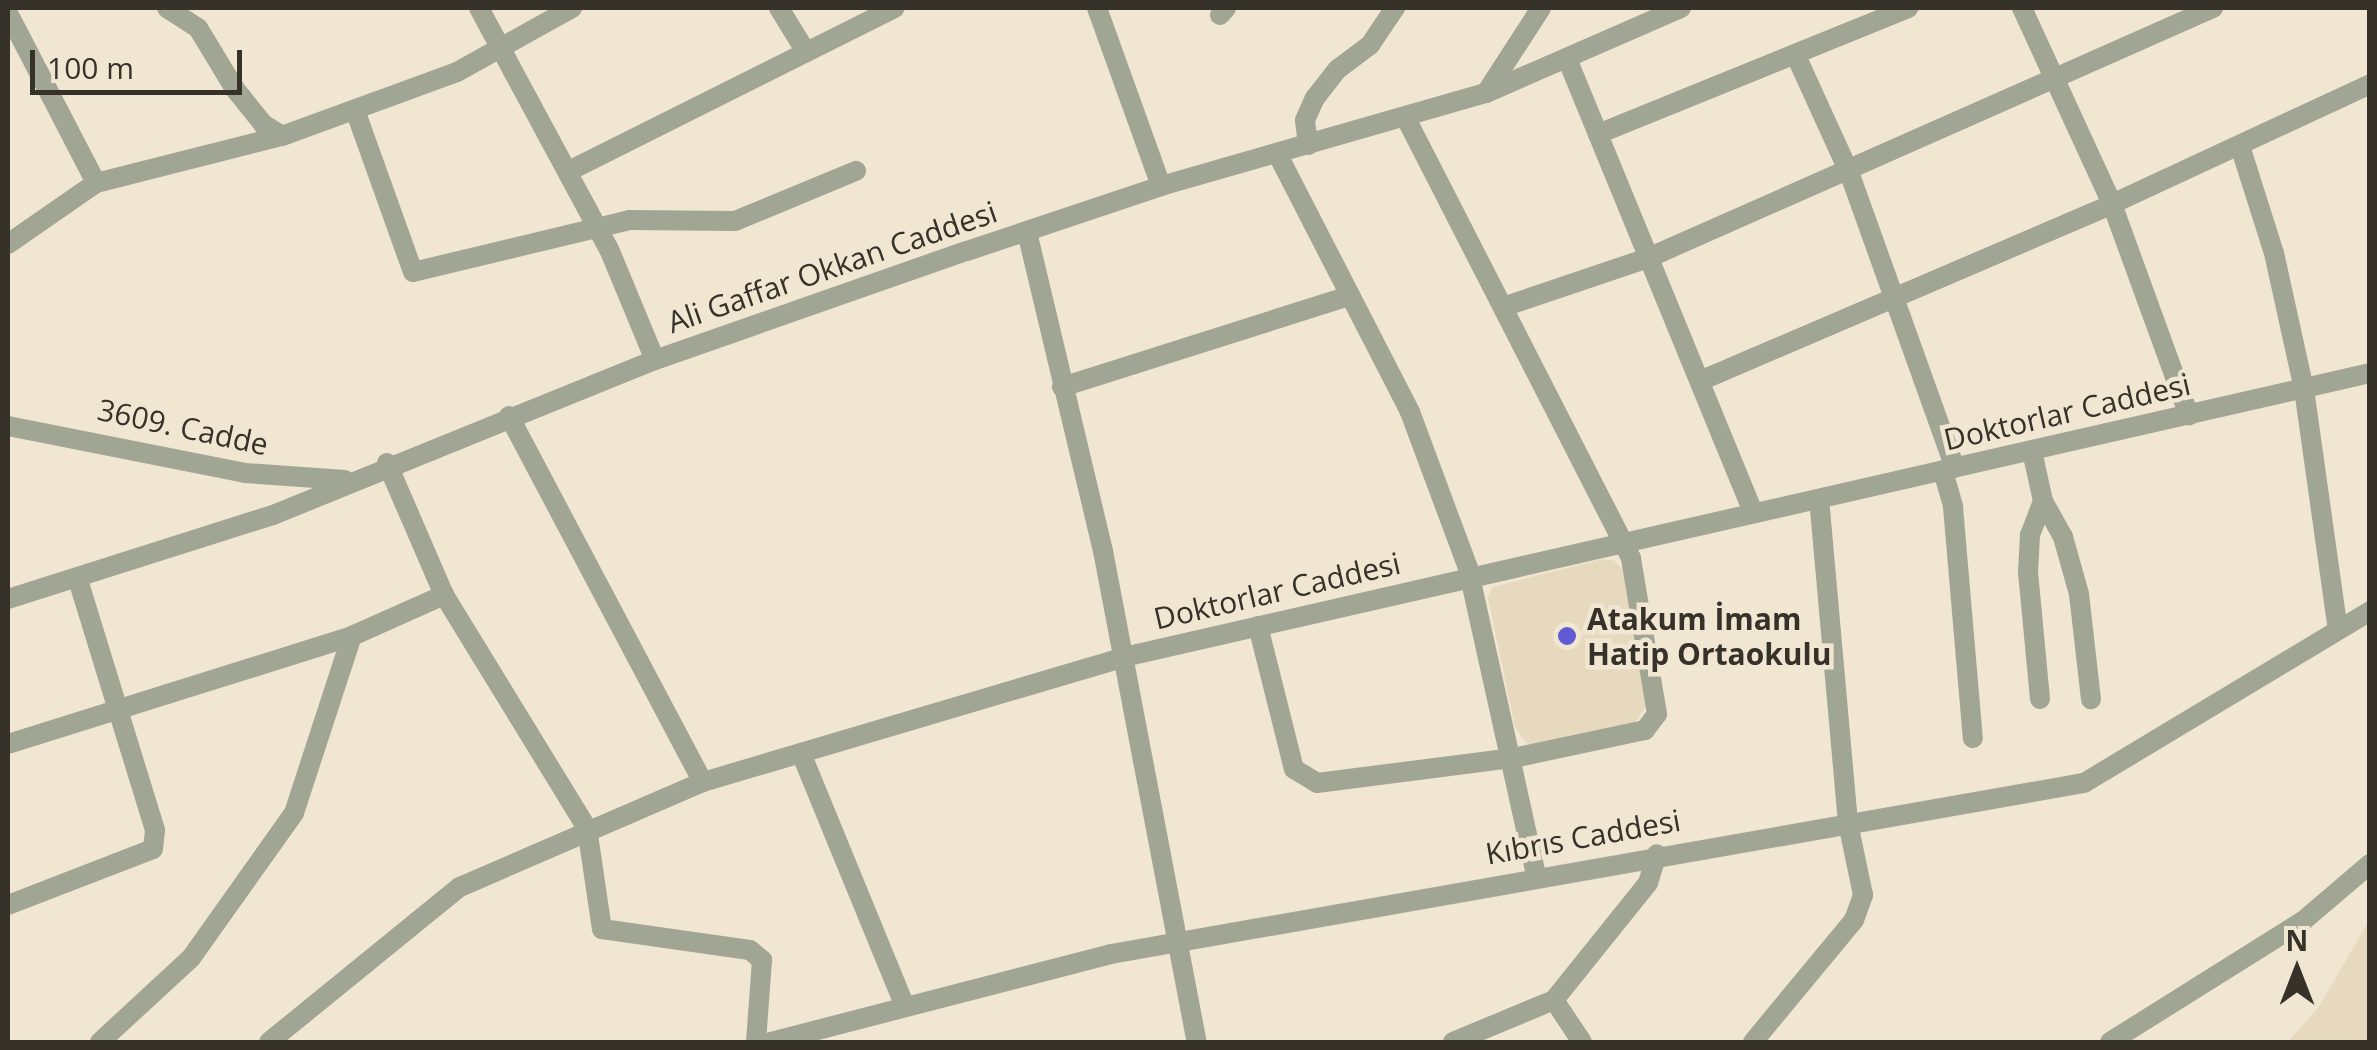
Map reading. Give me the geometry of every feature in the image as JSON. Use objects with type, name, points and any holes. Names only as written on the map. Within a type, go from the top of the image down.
[{"type":"street","points":[[167,8],[198,28],[235,89],[263,124],[282,136]]},
{"type":"street","points":[[479,8],[598,227],[656,360]]},
{"type":"street","points":[[8,244],[96,182],[282,136],[355,110],[457,72],[572,8]]},
{"type":"street","points":[[779,8],[806,52]]},
{"type":"street","points":[[569,171],[894,8]]},
{"type":"street","points":[[1097,8],[1162,186]]},
{"type":"street","points":[[1308,145],[1305,120],[1315,98],[1370,45],[1395,8]]},
{"type":"street","points":[[1486,92],[1541,8]]},
{"type":"street","name":"Ali Gaffar Okkan Caddesi","points":[[8,600],[273,515],[347,480],[656,360],[1027,232],[1162,186],[1486,92],[1568,61],[1681,8]]},
{"type":"street","points":[[1598,134],[1797,58],[1908,8]]},
{"type":"street","points":[[2022,8],[2112,204],[2189,415]]},
{"type":"street","points":[[1506,306],[1648,258],[2058,80],[2213,8]]},
{"type":"street","points":[[8,13],[96,182]]},
{"type":"street","points":[[1797,58],[1849,172],[1949,470],[1973,738]]},
{"type":"street","points":[[1568,61],[1753,512]]},
{"type":"street","points":[[1700,381],[2112,204],[2370,84]]},
{"type":"street","points":[[355,110],[413,272],[629,220],[735,222],[856,171]]},
{"type":"street","points":[[1258,626],[1294,769],[1303,779],[1316,782],[1513,758],[1645,730],[1657,714],[1631,558],[1618,542],[1506,306],[1406,118]]},
{"type":"street","points":[[2240,146],[2274,253],[2304,389],[2338,630]]},
{"type":"street","points":[[1278,155],[1410,412],[1471,576],[1536,875]]},
{"type":"street","points":[[1027,232],[1124,657],[1197,1042]]},
{"type":"street","points":[[1062,387],[1349,296]]},
{"type":"street","name":"Doktorlar Caddesi","points":[[270,1042],[460,887],[587,828],[703,782],[1124,657],[2370,374]]},
{"type":"street","points":[[508,416],[703,782]]},
{"type":"street","name":"3609. Cadde","points":[[8,426],[262,476],[347,480]]},
{"type":"street","points":[[2032,451],[2043,501],[2063,537],[2079,594],[2092,699]]},
{"type":"street","points":[[387,464],[444,595],[587,828],[602,929],[750,950],[762,960],[756,1042]]},
{"type":"street","points":[[1753,1042],[1860,908],[1848,823],[1818,498]]},
{"type":"street","points":[[2040,699],[2028,572],[2030,534],[2043,501]]},
{"type":"street","points":[[8,905],[153,849],[155,830],[78,580]]},
{"type":"street","points":[[8,744],[352,636],[444,595]]},
{"type":"street","name":"Kıbrıs Caddesi","points":[[772,1042],[1180,941],[1536,875],[2084,783],[2370,611]]},
{"type":"street","points":[[100,1042],[192,958],[294,813],[352,636]]},
{"type":"street","points":[[801,753],[905,1006]]},
{"type":"street","points":[[1453,1042],[1554,1000],[1648,883],[1657,854]]},
{"type":"street","points":[[2110,1042],[2303,922],[2370,864]]},
{"type":"street","points":[[1554,1000],[1582,1042]]},
{"type":"shaded area","name":"Atakum İmam Hatip Ortaokulu","points":[[1599,560],[1613,560],[1624,570],[1646,706],[1631,728],[1528,745],[1515,727],[1488,598],[1493,587]]},
{"type":"shaded area","points":[[2369,921],[2369,1042],[2288,1042],[2318,1008]]},
{"type":"place","name":"Atakum İmam Hatip Ortaokulu","points":[[1567,636]]}]
